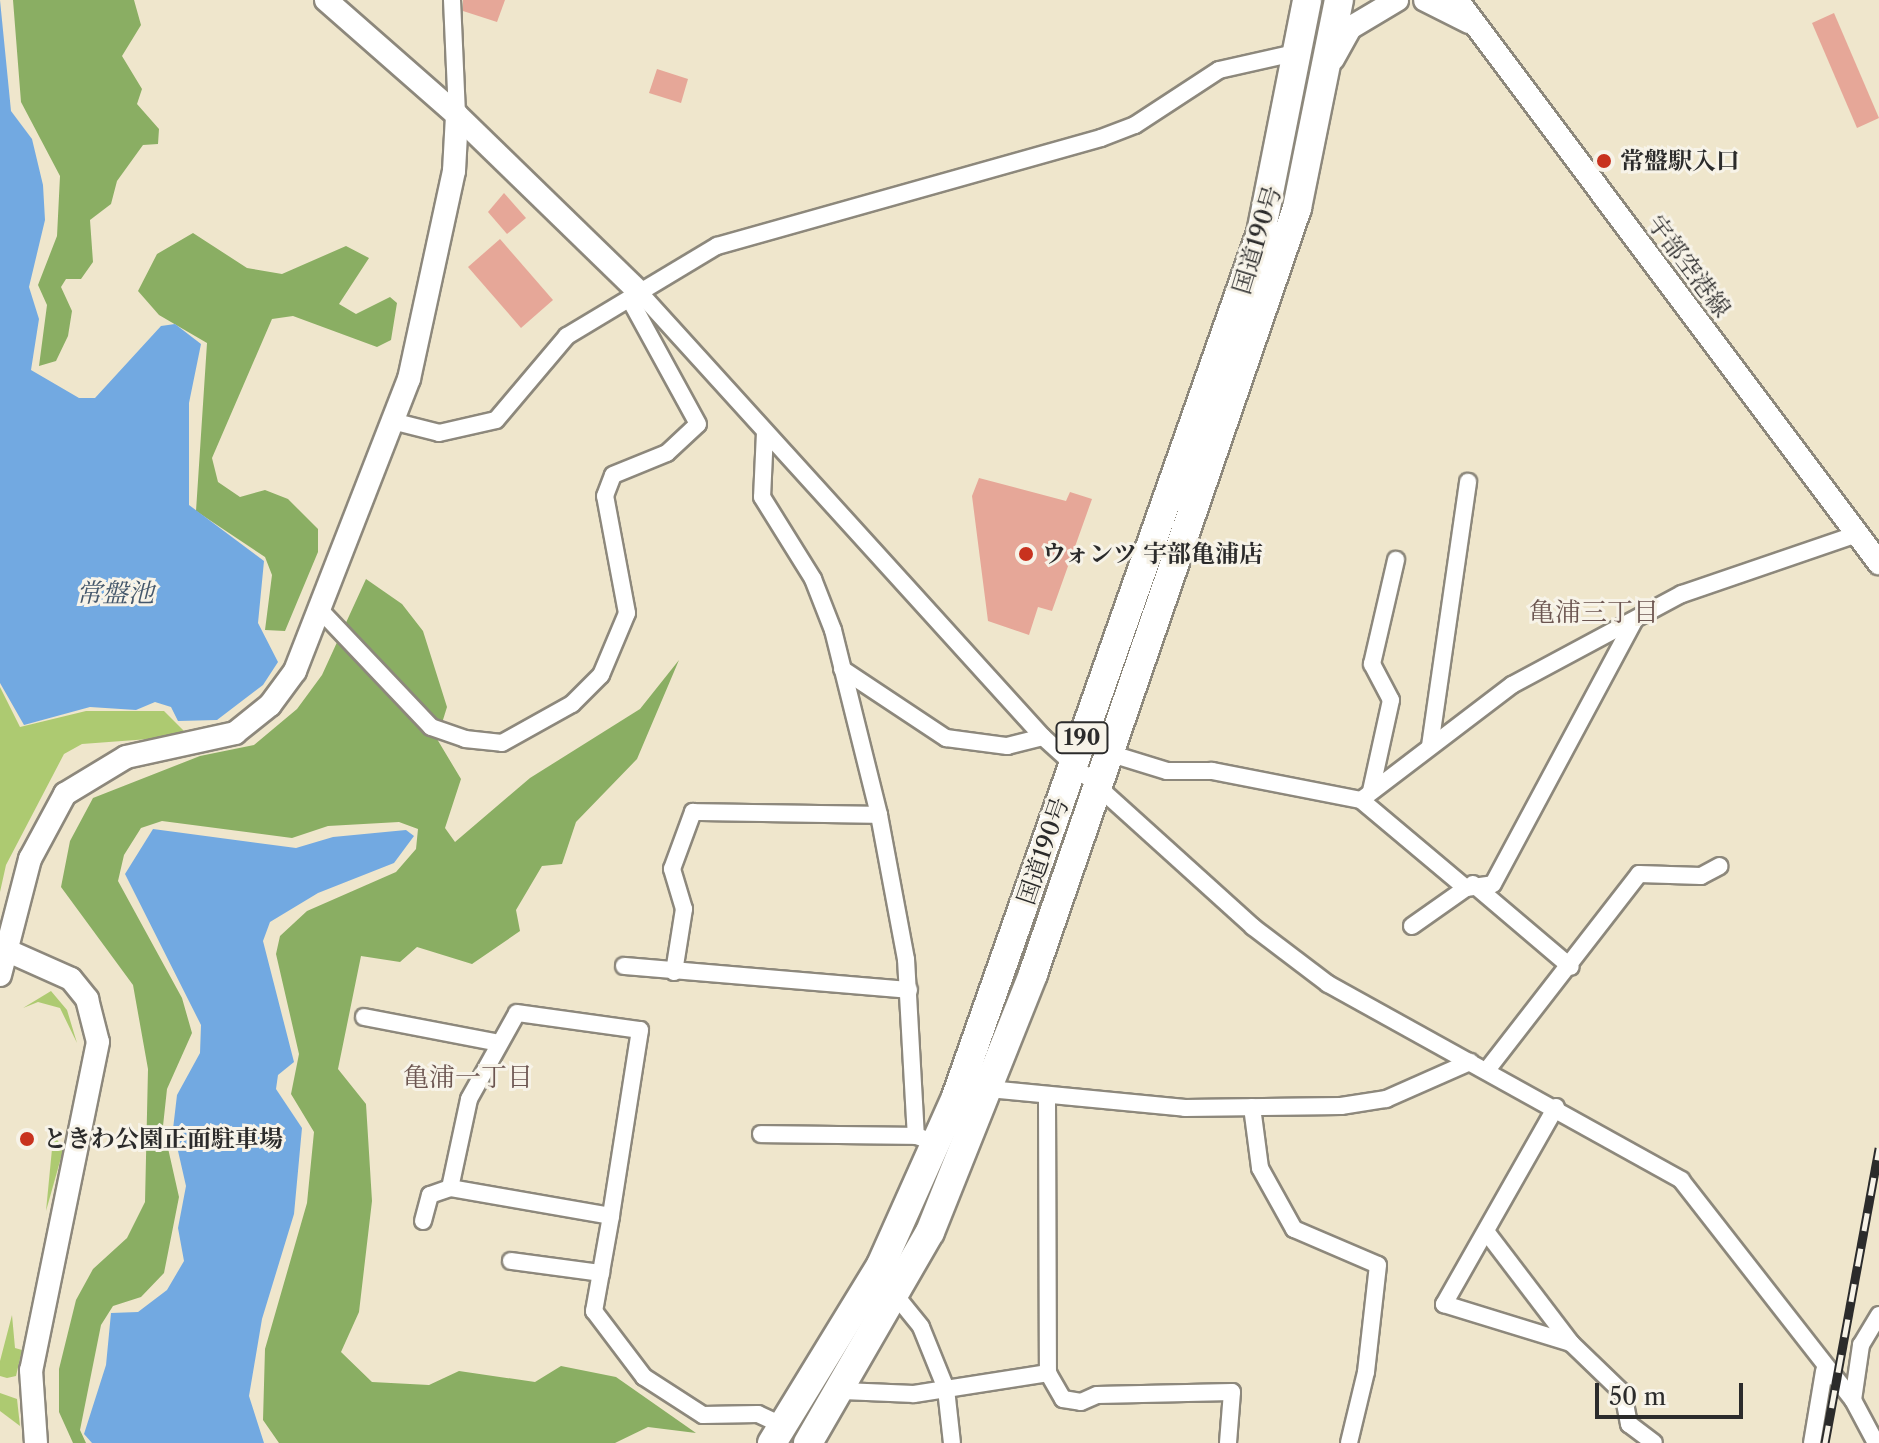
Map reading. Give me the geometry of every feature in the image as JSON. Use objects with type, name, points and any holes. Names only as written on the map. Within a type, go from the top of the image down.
[{"type":"highway","name":"国道190号","points":[[778,1434],[881,1265],[1076,753],[1261,233],[1307,0]]},
{"type":"highway","name":"国道190号","points":[[808,1443],[843,1391],[897,1297],[989,1089],[1110,754],[1288,238],[1329,68],[1339,0]]},
{"type":"street","points":[[326,0],[457,115],[635,296],[765,432],[1043,737],[1076,753],[1110,754],[1167,771],[1212,771],[1366,796],[1469,886],[1571,967]]},
{"type":"street","points":[[0,975],[30,859],[65,794],[126,757],[215,741],[253,721],[295,671],[396,422],[454,171],[457,115],[452,0]]},
{"type":"street","points":[[1329,68],[1350,28],[1397,0]]},
{"type":"street","points":[[1425,0],[1477,27]]},
{"type":"street","name":"宇部空港線","points":[[1457,0],[1879,563]]},
{"type":"street","points":[[396,422],[448,433],[496,420],[567,336],[717,246],[771,225],[1101,138],[1135,125],[1219,70],[1299,52]]},
{"type":"street","points":[[321,611],[431,727],[465,739],[502,743],[572,704],[601,675],[627,613],[605,496],[613,475],[667,453],[698,424],[635,296]]},
{"type":"street","points":[[761,1134],[927,1140],[907,1071],[909,990],[879,815],[842,669],[813,579],[762,497],[765,432]]},
{"type":"street","points":[[1430,746],[1468,482]]},
{"type":"street","points":[[1366,796],[1512,685],[1634,620],[1756,564],[1857,534]]},
{"type":"street","points":[[1366,796],[1391,700],[1372,664],[1396,560]]},
{"type":"street","points":[[1412,926],[1469,886],[1493,884],[1505,867],[1634,620]]},
{"type":"street","points":[[842,669],[946,738],[1007,746],[1043,737]]},
{"type":"street","points":[[1076,753],[1098,786],[1328,984],[1556,1107],[1681,1180],[1824,1371],[1853,1400],[1876,1443]]},
{"type":"street","points":[[674,972],[684,909],[672,869],[693,812],[879,815]]},
{"type":"street","points":[[1487,1070],[1571,967],[1639,874],[1701,876],[1720,866]]},
{"type":"street","points":[[6,950],[71,979],[87,999],[98,1042],[31,1370],[36,1443]]},
{"type":"street","points":[[624,966],[909,990]]},
{"type":"street","points":[[450,1188],[469,1099],[494,1042],[517,1013],[640,1030],[594,1311],[644,1377],[703,1415],[758,1414],[778,1434]]},
{"type":"street","points":[[364,1017],[494,1042]]},
{"type":"street","points":[[989,1089],[1047,1100],[1252,1107],[1386,1099],[1470,1062]]},
{"type":"street","points":[[1047,1100],[1048,1373],[1063,1399],[1081,1402],[1097,1395],[1232,1392],[1228,1443]]},
{"type":"street","points":[[1252,1107],[1260,1168],[1294,1229],[1378,1265],[1366,1372],[1349,1443]]},
{"type":"street","points":[[1556,1107],[1488,1234],[1444,1304],[1571,1343]]},
{"type":"street","points":[[423,1221],[430,1195],[450,1188],[611,1216]]},
{"type":"street","points":[[1488,1234],[1571,1343],[1623,1393],[1629,1424],[1654,1443]]},
{"type":"street","points":[[511,1261],[601,1273]]},
{"type":"street","points":[[897,1297],[921,1327],[946,1389],[952,1443]]},
{"type":"street","points":[[1853,1400],[1861,1345],[1879,1315]]},
{"type":"street","points":[[1812,1443],[1824,1371]]},
{"type":"street","points":[[843,1391],[946,1389],[1048,1373]]},
{"type":"green space","points":[[13,0],[134,0],[141,25],[122,56],[142,89],[137,104],[159,129],[158,144],[143,145],[117,181],[111,204],[90,220],[93,262],[81,279],[66,279],[61,287],[72,311],[68,336],[56,361],[39,366],[47,305],[38,285],[57,236],[60,176],[21,102]]},
{"type":"green space","points":[[193,233],[247,268],[282,274],[346,246],[369,258],[339,304],[356,314],[390,297],[397,303],[391,340],[377,347],[293,316],[272,319],[212,458],[218,482],[240,497],[265,490],[288,499],[318,529],[318,552],[285,631],[265,630],[272,575],[265,557],[196,511],[207,343],[159,315],[138,291],[157,254]]},
{"type":"green space","points":[[366,579],[402,604],[423,631],[447,707],[437,739],[461,779],[445,828],[455,842],[530,778],[640,709],[679,660],[637,759],[576,822],[562,864],[542,866],[516,910],[520,931],[472,964],[417,947],[400,962],[361,956],[338,1069],[366,1104],[372,1201],[359,1312],[341,1352],[372,1382],[429,1385],[459,1371],[535,1382],[561,1366],[616,1377],[696,1433],[648,1427],[615,1443],[279,1443],[263,1420],[265,1349],[307,1203],[314,1132],[291,1094],[299,1054],[276,954],[280,936],[307,911],[396,872],[416,849],[418,829],[399,822],[328,826],[292,838],[162,821],[141,828],[124,855],[118,881],[182,998],[192,1033],[167,1089],[163,1126],[179,1197],[164,1273],[141,1297],[113,1306],[101,1325],[80,1430],[86,1443],[73,1443],[59,1412],[59,1369],[76,1300],[93,1269],[127,1238],[145,1202],[148,1069],[133,985],[61,887],[70,841],[93,798],[200,756],[254,745],[297,709],[322,675]]},
{"type":"green space","points":[[0,687],[20,727],[86,711],[164,711],[189,736],[82,744],[64,754],[6,865],[0,892]]},
{"type":"green space","points":[[51,991],[67,1010],[77,1043],[60,1008],[38,1002],[23,1008]]},
{"type":"green space","points":[[54,1137],[64,1147],[46,1211],[52,1149]]},
{"type":"green space","points":[[12,1315],[15,1348],[22,1350],[16,1376],[7,1378],[0,1376],[0,1361]]},
{"type":"green space","points":[[0,1393],[17,1399],[20,1426],[0,1411]]},
{"type":"water","name":"常盤池","points":[[0,0],[11,111],[32,139],[43,185],[45,220],[29,287],[39,319],[31,370],[79,398],[95,398],[161,326],[175,324],[201,344],[189,403],[189,505],[264,561],[258,623],[278,662],[263,685],[217,720],[178,721],[171,707],[155,702],[136,710],[90,707],[24,725],[0,683]]},
{"type":"water","points":[[153,829],[296,848],[333,837],[406,830],[414,836],[394,863],[318,893],[270,922],[263,941],[294,1062],[278,1075],[276,1089],[302,1128],[294,1214],[262,1319],[249,1396],[264,1443],[92,1443],[84,1434],[106,1365],[111,1313],[138,1312],[167,1290],[184,1261],[178,1228],[186,1186],[173,1129],[177,1095],[200,1053],[201,1025],[125,874]]},
{"type":"building","points":[[463,0],[505,0],[497,22],[463,11]]},
{"type":"building","points":[[1834,13],[1879,118],[1857,128],[1812,23]]},
{"type":"building","points":[[657,69],[688,79],[681,103],[649,93]]},
{"type":"building","points":[[504,193],[526,218],[507,234],[488,212]]},
{"type":"building","points":[[500,239],[553,300],[521,328],[468,267]]},
{"type":"building","name":"ウォンツ 宇部亀浦店","points":[[979,478],[1066,501],[1070,492],[1092,499],[1052,611],[1038,607],[1029,635],[988,621],[972,496]]},
{"type":"railway","points":[[1825,1443],[1879,1148]]},
{"type":"place","name":"常盤駅入口","points":[[1604,161]]},
{"type":"place","name":"ウォンツ 宇部亀浦店","points":[[1026,554]]},
{"type":"place","name":"ときわ公園正面駐車場","points":[[27,1139]]},
{"type":"district","name":"亀浦三丁目","points":[[1594,613]]},
{"type":"district","name":"亀浦一丁目","points":[[468,1078]]}]
